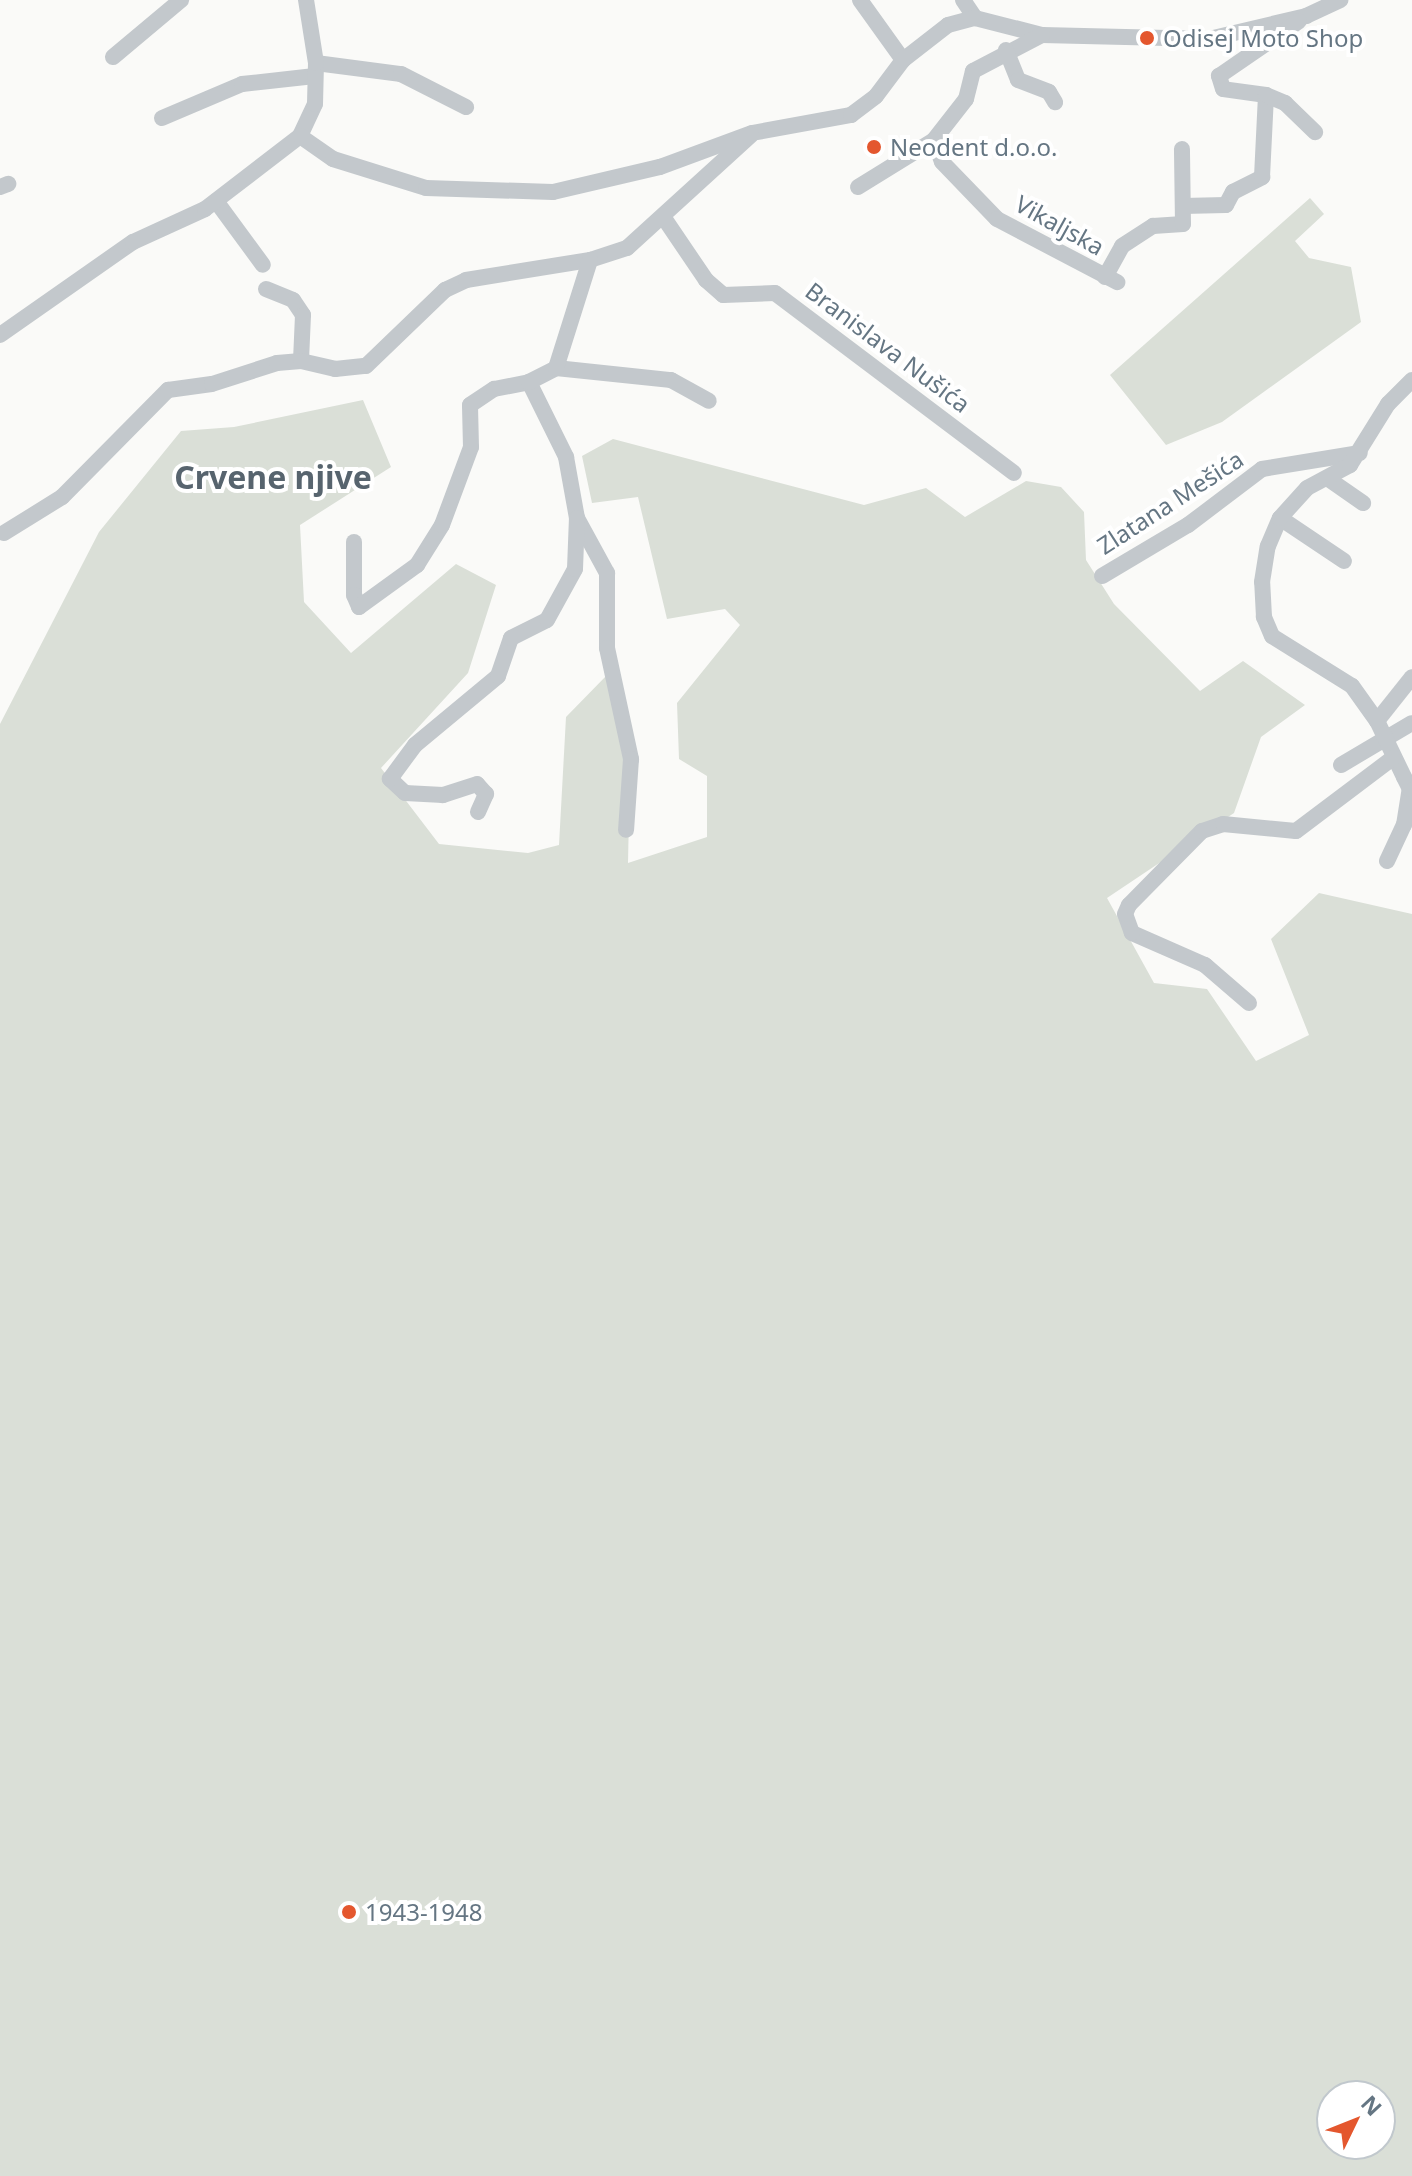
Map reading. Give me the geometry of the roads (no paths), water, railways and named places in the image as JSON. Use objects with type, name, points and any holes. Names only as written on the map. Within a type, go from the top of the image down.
[{"type":"street","points":[[113,57],[181,0]]},
{"type":"street","points":[[0,335],[133,242],[216,201],[300,136],[315,104],[316,70],[306,0]]},
{"type":"street","points":[[860,0],[903,60]]},
{"type":"street","points":[[948,25],[961,0],[975,18]]},
{"type":"street","points":[[1315,132],[1285,103],[1266,95],[1223,89],[1219,76],[1306,16],[1340,0]]},
{"type":"street","points":[[300,136],[333,159],[426,188],[553,192],[660,167],[752,133],[851,115],[876,96],[903,60],[948,25],[975,18],[1042,35],[1209,39],[1306,16]]},
{"type":"street","points":[[858,187],[934,140],[966,99],[973,71],[1006,50],[1042,35]]},
{"type":"street","points":[[1006,50],[1018,80],[1049,92],[1055,102]]},
{"type":"street","points":[[162,118],[242,84],[316,70],[401,74],[466,107]]},
{"type":"street","points":[[1182,149],[1183,206],[1226,205],[1233,192],[1262,177],[1266,95]]},
{"type":"street","points":[[1,532],[62,497],[168,390],[301,361],[356,370],[445,290],[466,280],[590,260],[627,248],[664,218],[752,133]]},
{"type":"street","name":"Vikaljska","points":[[934,140],[942,162],[997,219],[1111,280],[1122,246],[1153,226],[1183,224],[1183,206]]},
{"type":"street","points":[[216,201],[263,265]]},
{"type":"street","name":"Branislava Nušića","points":[[664,218],[706,280],[723,295],[775,293],[1014,473]]},
{"type":"street","points":[[556,368],[590,260]]},
{"type":"street","points":[[266,289],[293,300],[303,315],[301,361]]},
{"type":"street","points":[[354,542],[354,595],[359,607],[417,565],[442,525],[471,447],[470,405],[494,389],[529,382],[556,368],[671,380],[709,401]]},
{"type":"street","points":[[1387,861],[1404,825],[1410,789],[1383,740],[1377,721],[1352,686],[1272,636],[1267,626],[1262,582],[1268,546],[1280,518],[1307,488],[1342,472],[1360,453],[1388,404],[1412,380]]},
{"type":"street","points":[[478,812],[486,794],[477,784],[443,795],[405,793],[390,779],[415,745],[498,676],[511,638],[547,620],[575,569],[577,518],[566,457],[529,382]]},
{"type":"street","name":"Zlatana Mešića","points":[[1102,576],[1188,525],[1262,469],[1360,453]]},
{"type":"street","points":[[1327,478],[1363,503]]},
{"type":"street","points":[[577,518],[607,573],[607,648],[631,759],[626,830]]},
{"type":"street","points":[[1280,518],[1344,561]]},
{"type":"street","points":[[1377,721],[1412,677]]},
{"type":"street","points":[[1341,765],[1412,723]]},
{"type":"street","points":[[1393,758],[1412,772]]},
{"type":"street","points":[[1249,1003],[1205,965],[1132,933],[1125,914],[1129,905],[1202,831],[1223,824],[1296,831],[1316,821],[1351,787],[1393,758]]},
{"type":"place","name":"Odisej Moto Shop","points":[[1147,38]]},
{"type":"place","name":"Neodent d.o.o.","points":[[874,147]]},
{"type":"place","name":"1943-1948","points":[[349,1912]]},
{"type":"district","name":"Crvene njive","points":[[273,477]]}]
